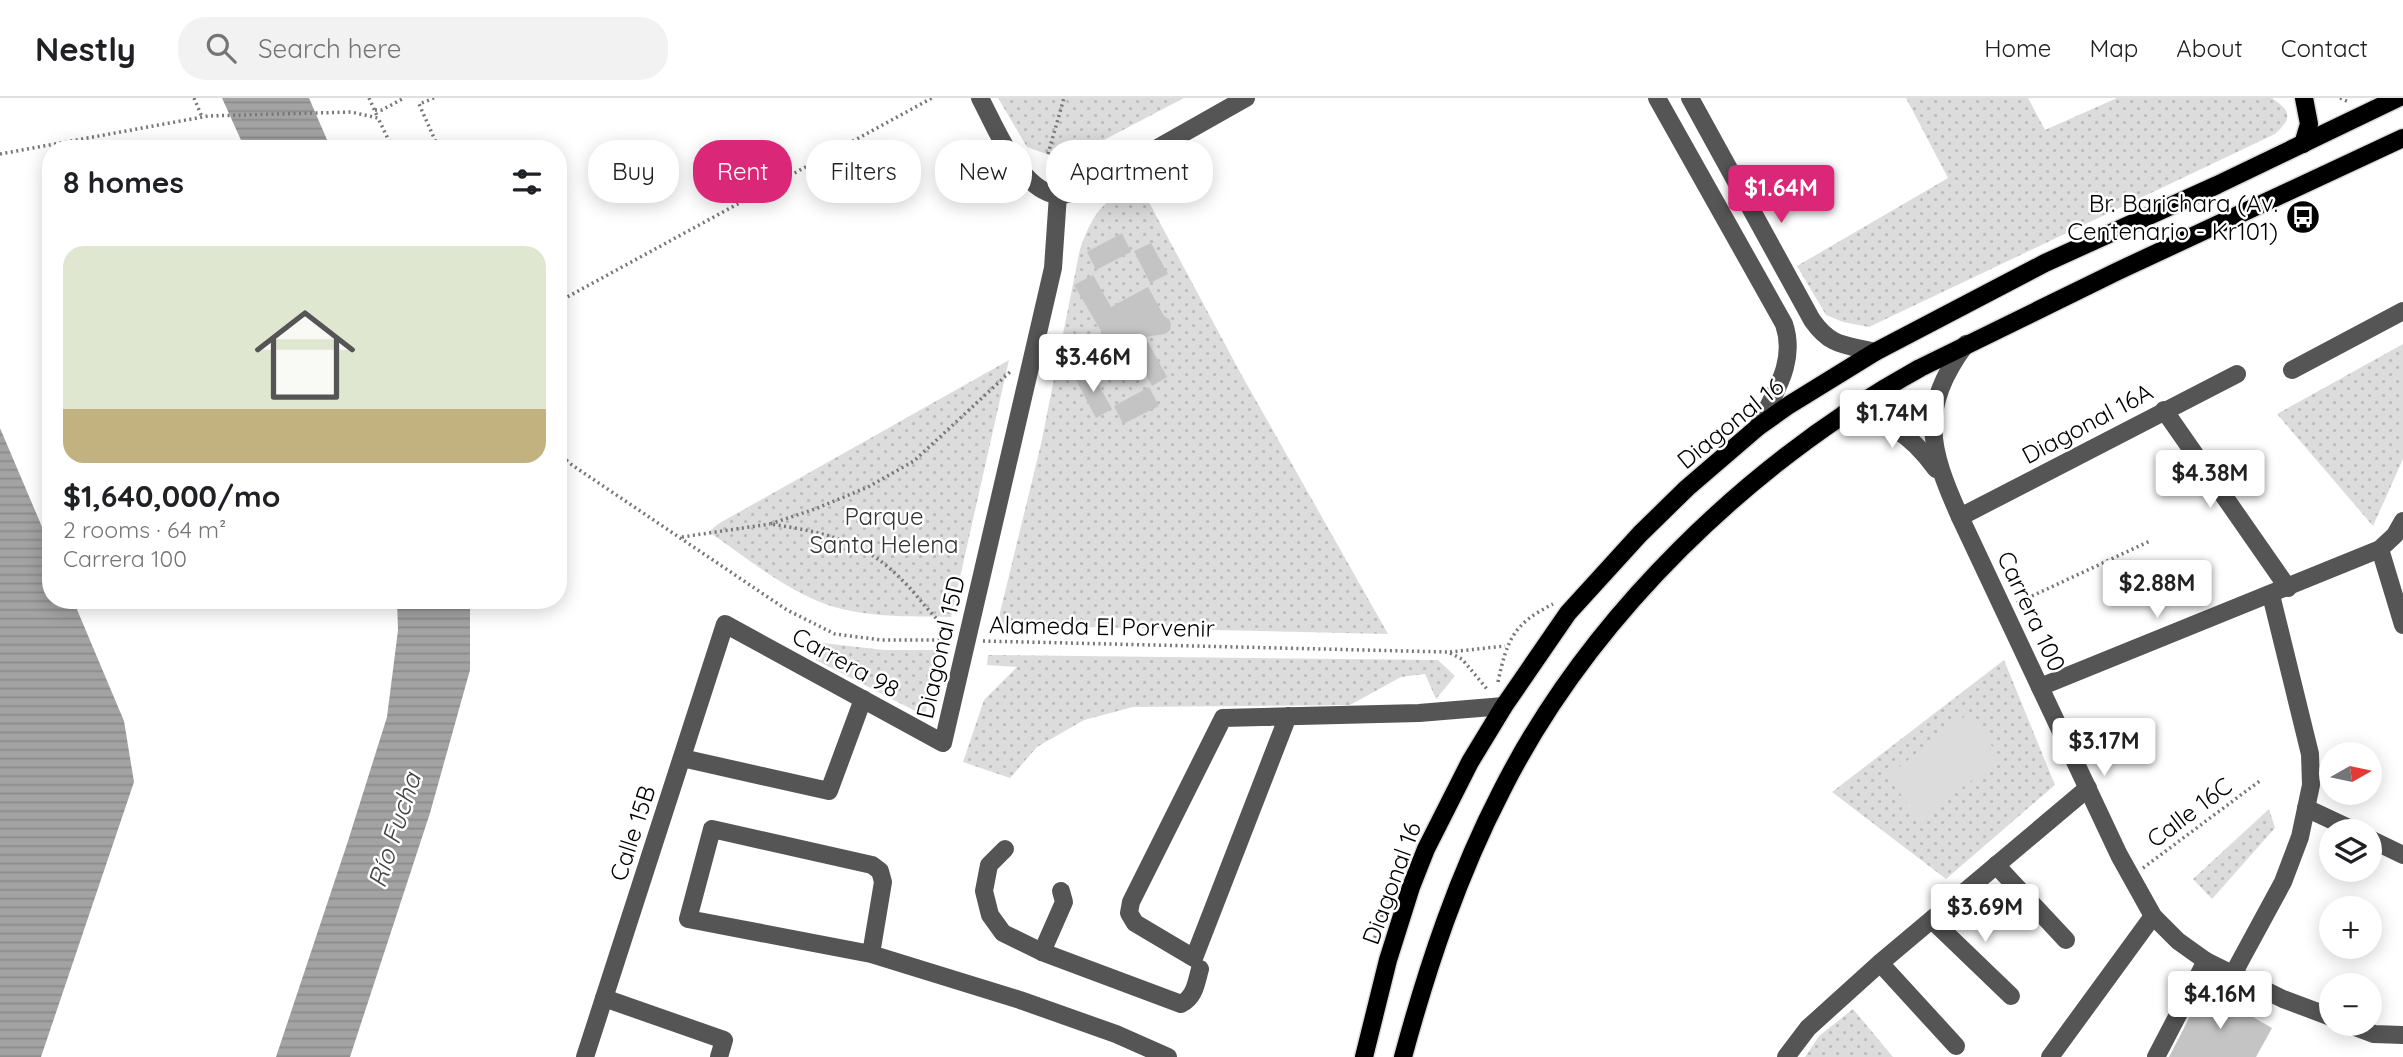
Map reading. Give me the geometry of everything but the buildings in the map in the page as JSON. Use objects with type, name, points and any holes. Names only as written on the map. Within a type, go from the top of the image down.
[{"type":"main road","points":[[2303,144],[2309,124],[2304,98]]},
{"type":"main road","name":"Diagonal 16","points":[[1364,1057],[1388,960],[1426,849],[1498,701],[1568,612],[1687,488],[1758,427],[1808,392],[1875,352],[2045,263],[2396,101]]},
{"type":"main road","points":[[1403,1057],[1443,928],[1483,829],[1538,727],[1621,613],[1678,552],[1766,471],[1844,414],[1891,384],[1966,344],[2403,138]]},
{"type":"street","points":[[980,98],[1022,172],[1046,191]]},
{"type":"street","points":[[1172,140],[1246,98]]},
{"type":"street","points":[[1657,98],[1784,324],[1789,338],[1786,366],[1758,427]]},
{"type":"street","points":[[1690,98],[1812,320],[1824,337],[1875,352]]},
{"type":"street","points":[[1703,179],[1726,166]]},
{"type":"street","name":"Diagonal 15D","points":[[943,743],[1052,268],[1057,203]]},
{"type":"street","points":[[2292,370],[2403,310]]},
{"type":"street","name":"Carrera 100","points":[[1943,480],[1933,439],[1933,414],[1939,390],[1949,368],[1966,344]]},
{"type":"street","name":"Diagonal 16A","points":[[1960,517],[2237,374]]},
{"type":"street","points":[[2164,410],[2288,588]]},
{"type":"street","name":"Carrera 100","points":[[1844,414],[1869,418],[1889,425],[1907,436],[1923,451],[1943,480],[2119,855],[2153,916],[2178,941],[2206,961],[2232,976],[2319,1012]]},
{"type":"street","points":[[2040,687],[2380,549],[2395,535],[2403,521]]},
{"type":"street","points":[[2380,549],[2403,625]]},
{"type":"street","points":[[2232,976],[2283,882],[2300,837],[2311,785],[2310,754],[2271,595]]},
{"type":"street","name":"Carrera 98","points":[[725,624],[943,743]]},
{"type":"street","name":"Calle 15B","points":[[585,1057],[725,624]]},
{"type":"street","points":[[682,758],[829,791],[863,699]]},
{"type":"street","points":[[1288,716],[1194,958],[1135,923],[1129,913],[1131,902],[1223,718],[1288,716],[1419,713],[1498,701]]},
{"type":"street","points":[[1786,1057],[1808,1028],[1880,963],[2088,788]]},
{"type":"street","points":[[2306,808],[2329,819]]},
{"type":"street","points":[[871,954],[883,882],[880,871],[872,865],[712,829],[688,919],[871,954],[1020,1000],[1116,1034],[1168,1057]]},
{"type":"street","points":[[2382,845],[2403,855]]},
{"type":"street","points":[[1005,849],[989,865],[984,891],[990,915],[1003,933],[1042,952],[1181,1004],[1189,1000],[1200,969]]},
{"type":"street","points":[[1996,865],[2066,940]]},
{"type":"street","points":[[1042,952],[1064,902],[1061,891]]},
{"type":"street","points":[[2050,1057],[2153,916]]},
{"type":"street","points":[[1931,920],[2011,996]]},
{"type":"street","points":[[2156,1057],[2206,961]]},
{"type":"street","points":[[1880,963],[1956,1046]]},
{"type":"street","points":[[604,998],[721,1049]]},
{"type":"street","points":[[2382,1034],[2403,1035]]},
{"type":"path","points":[[194,98],[202,117]]},
{"type":"path","points":[[369,98],[389,140]]},
{"type":"path","points":[[374,110],[382,110],[404,98]]},
{"type":"path","points":[[434,98],[419,104],[435,140]]},
{"type":"path","points":[[567,297],[933,98]]},
{"type":"path","points":[[1052,140],[1064,98]]},
{"type":"path","points":[[76,140],[202,117],[351,112],[378,118]]},
{"type":"path","points":[[0,154],[42,146]]},
{"type":"path","points":[[680,538],[770,524],[868,487],[914,461],[1033,353]]},
{"type":"path","name":"Alameda El Porvenir","points":[[567,461],[787,610],[835,634],[881,640],[1448,652],[1506,646]]},
{"type":"path","points":[[770,524],[819,531],[869,552],[902,579],[948,630],[967,640]]},
{"type":"path","points":[[2012,606],[2150,541]]},
{"type":"path","points":[[1448,652],[1462,659],[1498,701]]},
{"type":"path","name":"Calle 16C","points":[[2139,871],[2260,780]]},
{"type":"green space","points":[[998,98],[1184,98],[1104,140],[1046,140],[1046,154],[1032,149],[1032,140],[1023,140]]},
{"type":"green space","points":[[1906,98],[2028,98],[2045,130],[2117,98],[2272,98],[2286,111],[2287,119],[2275,134],[1869,327],[1843,322],[1826,315],[1797,266],[1948,178]]},
{"type":"green space","points":[[1107,203],[1149,203],[1241,374],[1388,634],[997,625],[1041,444],[1080,249],[1090,224]]},
{"type":"green space","points":[[2403,344],[2403,459],[2373,526],[2277,414]]},
{"type":"green space","name":"Parque Santa Helena","points":[[1009,360],[951,617],[873,614],[828,605],[781,582],[709,532],[718,524]]},
{"type":"green space","points":[[823,643],[884,650],[938,650],[925,716],[816,660]]},
{"type":"green space","points":[[988,655],[1438,660],[1455,676],[1436,699],[1425,674],[1401,677],[1350,705],[1133,707],[1084,720],[1037,747],[1010,778],[963,762],[984,700],[1017,667],[987,665]]},
{"type":"green space","points":[[2004,660],[2055,785],[1946,879],[1832,792]]},
{"type":"green space","points":[[1968,714],[2001,758],[1920,820],[1887,776]]},
{"type":"green space","points":[[2269,809],[2275,828],[2212,899],[2193,879]]},
{"type":"green space","points":[[1853,1009],[1893,1057],[1805,1057],[1819,1036]]},
{"type":"water","points":[[222,98],[309,98],[327,140],[241,140]]},
{"type":"water","points":[[0,428],[42,527],[42,609],[77,609],[124,721],[134,782],[41,1057],[0,1057]]},
{"type":"water","name":"Río Fucha","points":[[397,609],[470,609],[470,670],[430,813],[350,1057],[276,1057],[387,717],[398,630]]},
{"type":"place","name":"Br. Barichara (Av. Centenario - Kr101)","points":[[2303,217]]}]
